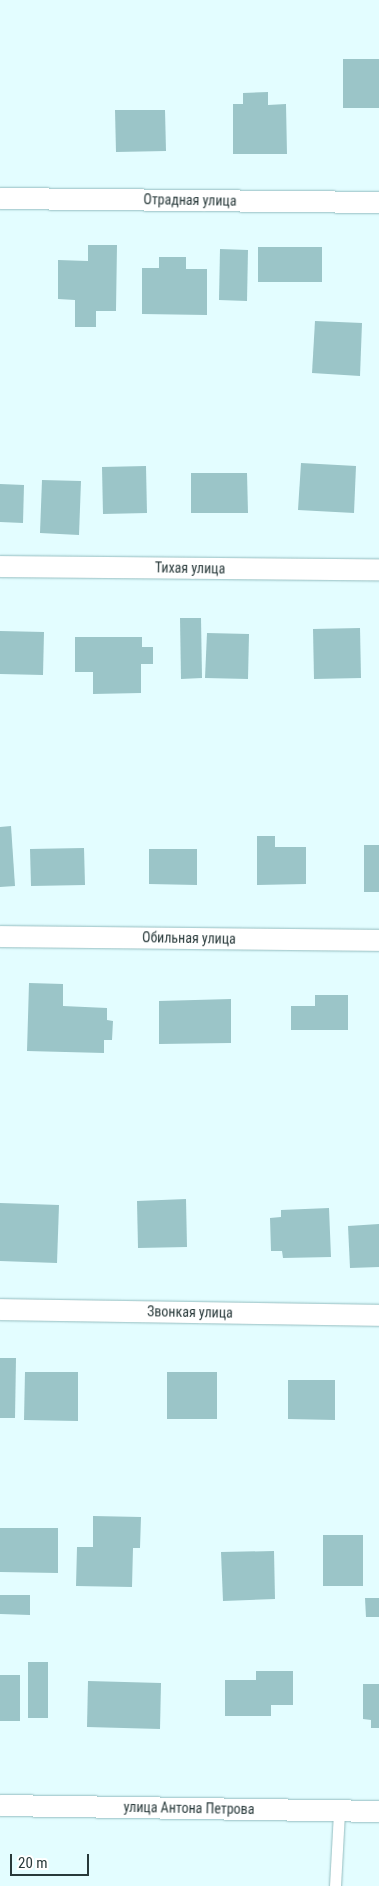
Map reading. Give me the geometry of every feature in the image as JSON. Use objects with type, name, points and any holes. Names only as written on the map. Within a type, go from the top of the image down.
[{"type":"street","name":"Отрадная улица","points":[[0,198],[379,202]]},
{"type":"street","name":"Тихая улица","points":[[0,566],[379,569]]},
{"type":"street","name":"Обильная улица","points":[[0,936],[379,940]]},
{"type":"street","name":"Звонкая улица","points":[[0,1309],[379,1315]]},
{"type":"street","name":"улица Антона Петрова","points":[[0,1805],[379,1811]]},
{"type":"lane","points":[[335,1886],[339,1811]]},
{"type":"building","points":[[343,59],[379,59],[379,108],[343,108]]},
{"type":"building","points":[[268,92],[268,105],[286,104],[287,154],[233,154],[233,104],[243,104],[243,93]]},
{"type":"building","points":[[115,110],[165,110],[166,151],[116,152]]},
{"type":"building","points":[[88,245],[117,245],[116,311],[96,311],[96,327],[75,327],[75,300],[58,299],[58,260],[88,261]]},
{"type":"building","points":[[258,247],[322,247],[322,282],[258,282]]},
{"type":"building","points":[[220,249],[248,250],[247,301],[219,300]]},
{"type":"building","points":[[159,257],[186,257],[186,269],[207,269],[207,315],[142,314],[142,268],[159,268]]},
{"type":"building","points":[[315,321],[362,323],[360,376],[312,373]]},
{"type":"building","points":[[301,463],[356,466],[354,513],[298,510]]},
{"type":"building","points":[[146,466],[147,513],[103,514],[102,467]]},
{"type":"building","points":[[191,473],[247,473],[248,513],[191,513]]},
{"type":"building","points":[[42,480],[81,481],[79,535],[40,533]]},
{"type":"building","points":[[0,484],[24,485],[23,523],[0,522]]},
{"type":"building","points":[[180,618],[201,618],[202,678],[181,679]]},
{"type":"building","points":[[360,628],[361,678],[314,679],[313,629]]},
{"type":"building","points":[[0,631],[44,632],[43,675],[0,674]]},
{"type":"building","points":[[207,633],[249,634],[248,679],[205,678]]},
{"type":"building","points":[[75,637],[142,637],[142,647],[153,647],[153,664],[141,664],[141,693],[93,694],[93,672],[75,672]]},
{"type":"building","points":[[11,826],[15,886],[0,887],[0,827]]},
{"type":"building","points":[[257,836],[275,836],[275,847],[306,847],[306,884],[257,885]]},
{"type":"building","points":[[364,845],[379,845],[379,892],[364,892]]},
{"type":"building","points":[[84,848],[85,885],[31,886],[30,849]]},
{"type":"building","points":[[149,849],[197,849],[197,885],[149,884]]},
{"type":"building","points":[[29,983],[63,984],[63,1006],[107,1008],[107,1020],[113,1021],[112,1040],[104,1040],[104,1053],[27,1051]]},
{"type":"building","points":[[315,995],[348,995],[348,1030],[291,1030],[291,1006],[315,1006]]},
{"type":"building","points":[[231,999],[231,1043],[159,1044],[159,1001]]},
{"type":"building","points":[[186,1199],[187,1247],[138,1248],[137,1201]]},
{"type":"building","points":[[0,1203],[59,1205],[57,1263],[0,1261]]},
{"type":"building","points":[[329,1208],[331,1257],[283,1258],[282,1251],[271,1251],[270,1218],[281,1217],[281,1210]]},
{"type":"building","points":[[379,1224],[379,1267],[350,1268],[348,1226]]},
{"type":"building","points":[[0,1358],[16,1358],[15,1418],[0,1418]]},
{"type":"building","points":[[25,1372],[78,1372],[78,1421],[24,1420]]},
{"type":"building","points":[[167,1372],[217,1372],[217,1419],[167,1419]]},
{"type":"building","points":[[288,1380],[335,1380],[335,1420],[288,1419]]},
{"type":"building","points":[[93,1516],[141,1517],[140,1548],[133,1548],[132,1587],[76,1586],[77,1547],[93,1547]]},
{"type":"building","points":[[0,1528],[58,1528],[58,1573],[0,1572]]},
{"type":"building","points":[[323,1535],[363,1535],[363,1586],[323,1586]]},
{"type":"building","points":[[274,1551],[275,1599],[223,1601],[221,1552]]},
{"type":"building","points":[[0,1595],[30,1595],[30,1615],[0,1614]]},
{"type":"building","points":[[365,1598],[379,1598],[379,1617],[366,1617]]},
{"type":"building","points":[[28,1662],[48,1662],[48,1718],[28,1718]]},
{"type":"building","points":[[256,1671],[293,1671],[293,1705],[271,1705],[271,1716],[225,1716],[225,1680],[256,1680]]},
{"type":"building","points":[[0,1675],[20,1675],[20,1721],[0,1721]]},
{"type":"building","points":[[88,1681],[161,1683],[160,1729],[87,1727]]},
{"type":"building","points":[[363,1684],[379,1684],[379,1728],[371,1728],[371,1720],[363,1719]]}]
